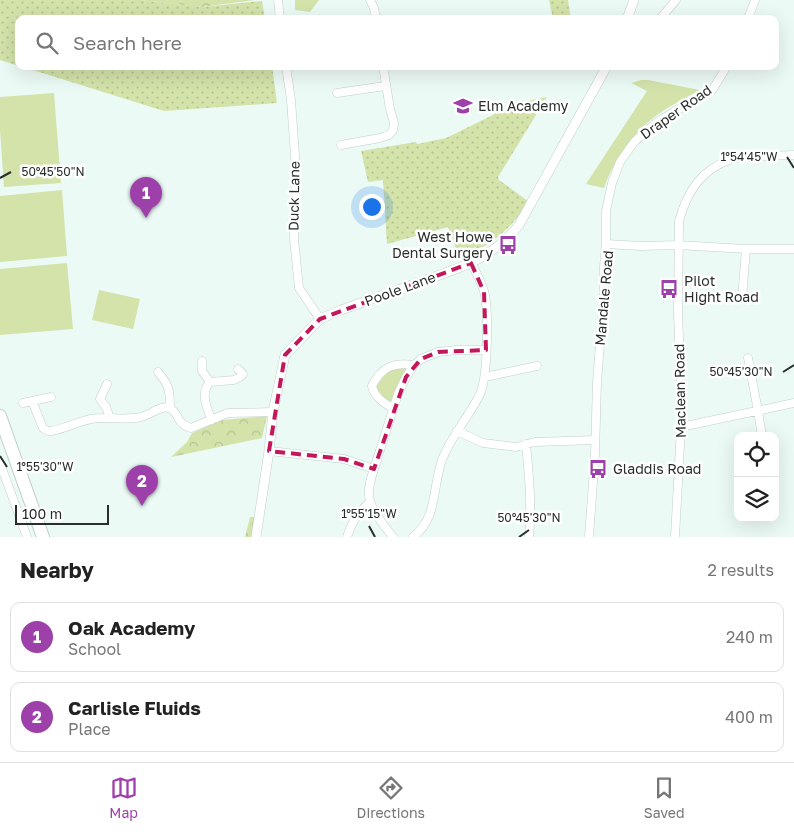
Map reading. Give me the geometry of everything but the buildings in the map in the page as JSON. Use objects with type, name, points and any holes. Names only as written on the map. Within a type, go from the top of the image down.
[{"type":"highway","points":[[0,416],[43,537]]},
{"type":"highway","points":[[0,437],[35,537]]},
{"type":"street","points":[[278,0],[280,15]]},
{"type":"street","points":[[370,0],[375,15]]},
{"type":"street","points":[[628,15],[634,0]]},
{"type":"street","points":[[663,15],[676,0]]},
{"type":"street","points":[[749,15],[755,0]]},
{"type":"street","name":"Duck Lane","points":[[287,70],[291,100],[296,170],[294,239],[299,288],[320,319]]},
{"type":"street","points":[[341,145],[380,138],[389,135],[393,130],[394,123],[383,70]]},
{"type":"street","name":"Poole Lane","points":[[256,537],[273,412],[285,355],[320,319],[471,263],[493,251],[519,226],[605,70]]},
{"type":"street","name":"Draper Road","points":[[606,244],[606,211],[612,183],[620,162],[635,141],[657,122],[713,89],[725,70]]},
{"type":"street","points":[[337,93],[385,86]]},
{"type":"street","points":[[678,245],[679,221],[691,189],[713,167],[744,157],[794,156]]},
{"type":"street","name":"Mandale Road","points":[[589,537],[606,244],[794,249]]},
{"type":"street","name":"Maclean Road","points":[[675,537],[682,409],[678,314],[678,245]]},
{"type":"street","points":[[742,298],[746,249]]},
{"type":"street","points":[[413,537],[428,521],[442,460],[483,387],[486,350],[486,301],[482,285],[471,263]]},
{"type":"street","points":[[393,537],[370,502],[368,494],[370,481],[406,377],[421,359],[438,352],[486,350]]},
{"type":"street","points":[[748,358],[761,432]]},
{"type":"street","points":[[202,361],[202,371],[210,382]]},
{"type":"street","points":[[394,409],[377,397],[372,390],[372,386],[383,371],[396,364],[414,366]]},
{"type":"street","points":[[485,377],[537,366]]},
{"type":"street","points":[[212,420],[206,405],[205,393],[206,387],[210,382],[234,380],[240,377],[240,371],[250,379]]},
{"type":"street","points":[[158,372],[168,384],[170,408]]},
{"type":"street","points":[[107,384],[100,399],[106,407],[110,418]]},
{"type":"street","points":[[23,403],[51,397]]},
{"type":"street","points":[[32,401],[41,424],[46,430],[52,431],[96,418],[135,419],[147,416],[163,407],[170,408],[175,412],[180,423],[191,428],[228,413],[273,412]]},
{"type":"street","points":[[681,426],[794,403]]},
{"type":"street","points":[[457,431],[483,443],[516,447],[535,442],[595,440]]},
{"type":"street","points":[[526,444],[530,481],[529,537]]},
{"type":"street","points":[[269,451],[344,459],[374,469]]},
{"type":"street","points":[[0,463],[27,537]]},
{"type":"street","points":[[347,537],[348,531],[356,517],[370,502]]},
{"type":"highlighted area","points":[[471,263],[484,292],[486,350],[438,352],[421,359],[406,377],[374,469],[344,459],[269,451],[285,355],[320,319]]},
{"type":"green space","points":[[0,0],[140,0],[201,7],[262,1],[264,15],[15,15],[15,65],[0,60]]},
{"type":"green space","points":[[140,0],[255,0],[201,7]]},
{"type":"green space","points":[[295,0],[319,0],[310,12],[295,10]]},
{"type":"green space","points":[[549,0],[568,0],[570,15],[552,15]]},
{"type":"green space","points":[[33,70],[273,70],[277,103],[164,111]]},
{"type":"green space","points":[[641,80],[700,90],[657,115],[637,132],[615,163],[604,188],[586,184],[647,91],[631,83]]},
{"type":"green space","points":[[54,93],[61,183],[4,187],[0,97]]},
{"type":"green space","points":[[547,97],[498,177],[499,180],[528,201],[515,220],[499,236],[460,260],[448,227],[387,244],[383,180],[368,182],[361,151],[416,142],[417,144],[446,138],[493,115],[497,110],[500,112],[522,102]]},
{"type":"green space","points":[[62,190],[67,256],[0,262],[0,196]]},
{"type":"green space","points":[[67,263],[73,329],[0,335],[0,269]]},
{"type":"green space","points":[[99,290],[140,299],[133,329],[92,320]]},
{"type":"green space","points":[[407,367],[393,403],[389,403],[375,389],[388,372]]},
{"type":"green space","points":[[267,416],[262,438],[171,457],[187,442],[192,433],[222,420]]},
{"type":"green space","points":[[250,517],[256,517],[253,537],[245,537]]},
{"type":"place","name":"Elm Academy","points":[[463,106]]},
{"type":"place","name":"Oak Academy","points":[[146,218]]},
{"type":"place","name":"West Howe Dental Surgery","points":[[508,245]]},
{"type":"place","name":"Pilot Hight Road","points":[[669,289]]},
{"type":"place","name":"Gladdis Road","points":[[598,469]]},
{"type":"place","name":"Carlisle Fluids","points":[[142,506]]}]
